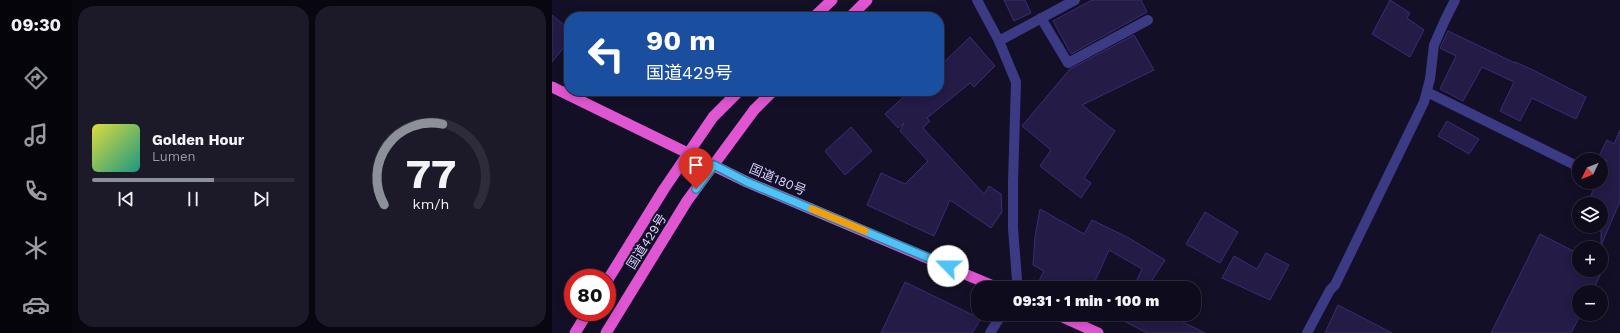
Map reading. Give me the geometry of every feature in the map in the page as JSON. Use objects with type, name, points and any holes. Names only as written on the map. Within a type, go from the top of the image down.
[{"type":"highway","points":[[819,12],[832,0]]},
{"type":"highway","points":[[855,12],[867,0]]},
{"type":"highway","name":"国道180号","points":[[552,87],[564,93]]},
{"type":"highway","name":"国道180号","points":[[571,96],[747,182],[981,281]]},
{"type":"highway","name":"国道429号","points":[[614,269],[688,153],[715,114],[734,96]]},
{"type":"highway","name":"国道429号","points":[[606,333],[687,202],[754,110],[768,96]]},
{"type":"highway","points":[[575,333],[582,321]]},
{"type":"highway","points":[[1071,321],[1098,333]]},
{"type":"street","points":[[977,0],[999,41],[1016,82],[1012,182],[1013,228],[1017,281]]},
{"type":"street","points":[[999,41],[1075,0]]},
{"type":"street","points":[[1307,333],[1330,290],[1335,285],[1424,102],[1430,79],[1434,45],[1444,20],[1455,0]]},
{"type":"street","points":[[1040,18],[1068,63],[1148,20]]},
{"type":"street","points":[[1427,92],[1572,164]]},
{"type":"street","points":[[990,333],[998,321]]},
{"type":"building","points":[[1004,0],[1025,0],[1031,13],[1014,21]]},
{"type":"building","points":[[1092,0],[1141,0],[1147,12],[1071,54],[1053,21]]},
{"type":"building","points":[[1390,0],[1410,13],[1407,18],[1424,30],[1410,57],[1372,34]]},
{"type":"building","points":[[552,15],[564,25],[564,47],[552,62]]},
{"type":"building","points":[[1448,31],[1515,63],[1531,69],[1586,97],[1576,119],[1532,98],[1520,121],[1500,111],[1514,82],[1482,67],[1463,101],[1440,89],[1456,56],[1440,48]]},
{"type":"building","points":[[1134,35],[1154,70],[1082,105],[1115,131],[1084,178],[1091,183],[1081,198],[1040,166],[1051,150],[1022,126],[1070,69]]},
{"type":"building","points":[[970,37],[995,66],[974,87],[970,83],[927,118],[930,121],[923,128],[984,194],[989,186],[1001,194],[1002,212],[991,228],[950,200],[934,236],[867,205],[881,173],[905,184],[928,161],[900,131],[904,123],[898,128],[885,114],[905,96],[944,96],[944,62]]},
{"type":"building","points":[[1447,121],[1479,139],[1469,154],[1438,136]]},
{"type":"building","points":[[851,127],[872,151],[845,175],[825,151]]},
{"type":"building","points":[[1620,130],[1620,201],[1608,229],[1608,197],[1590,197],[1594,189],[1608,189],[1608,153],[1600,153],[1607,140],[1614,144]]},
{"type":"building","points":[[1040,209],[1084,234],[1092,220],[1129,238],[1165,260],[1152,281],[1136,281],[1142,269],[1109,250],[1095,281],[1039,281],[1044,271],[1033,265],[1035,237]]},
{"type":"building","points":[[1205,212],[1238,232],[1220,263],[1186,244]]},
{"type":"building","points":[[1601,233],[1606,233],[1603,241],[1601,241]]},
{"type":"building","points":[[1540,234],[1572,250],[1572,277],[1599,277],[1595,285],[1572,285],[1572,321],[1577,321],[1571,333],[1491,333]]},
{"type":"building","points":[[1266,253],[1289,265],[1270,300],[1222,278],[1234,256],[1257,269]]},
{"type":"building","points":[[905,282],[971,314],[971,321],[980,321],[972,333],[881,333]]},
{"type":"building","points":[[1338,305],[1392,333],[1325,333]]},
{"type":"building","points":[[1124,321],[1181,321],[1205,333],[1147,333]]},
{"type":"slow traffic","points":[[812,209],[865,231]]},
{"type":"route","points":[[696,189],[714,165],[747,182],[948,266]]}]
